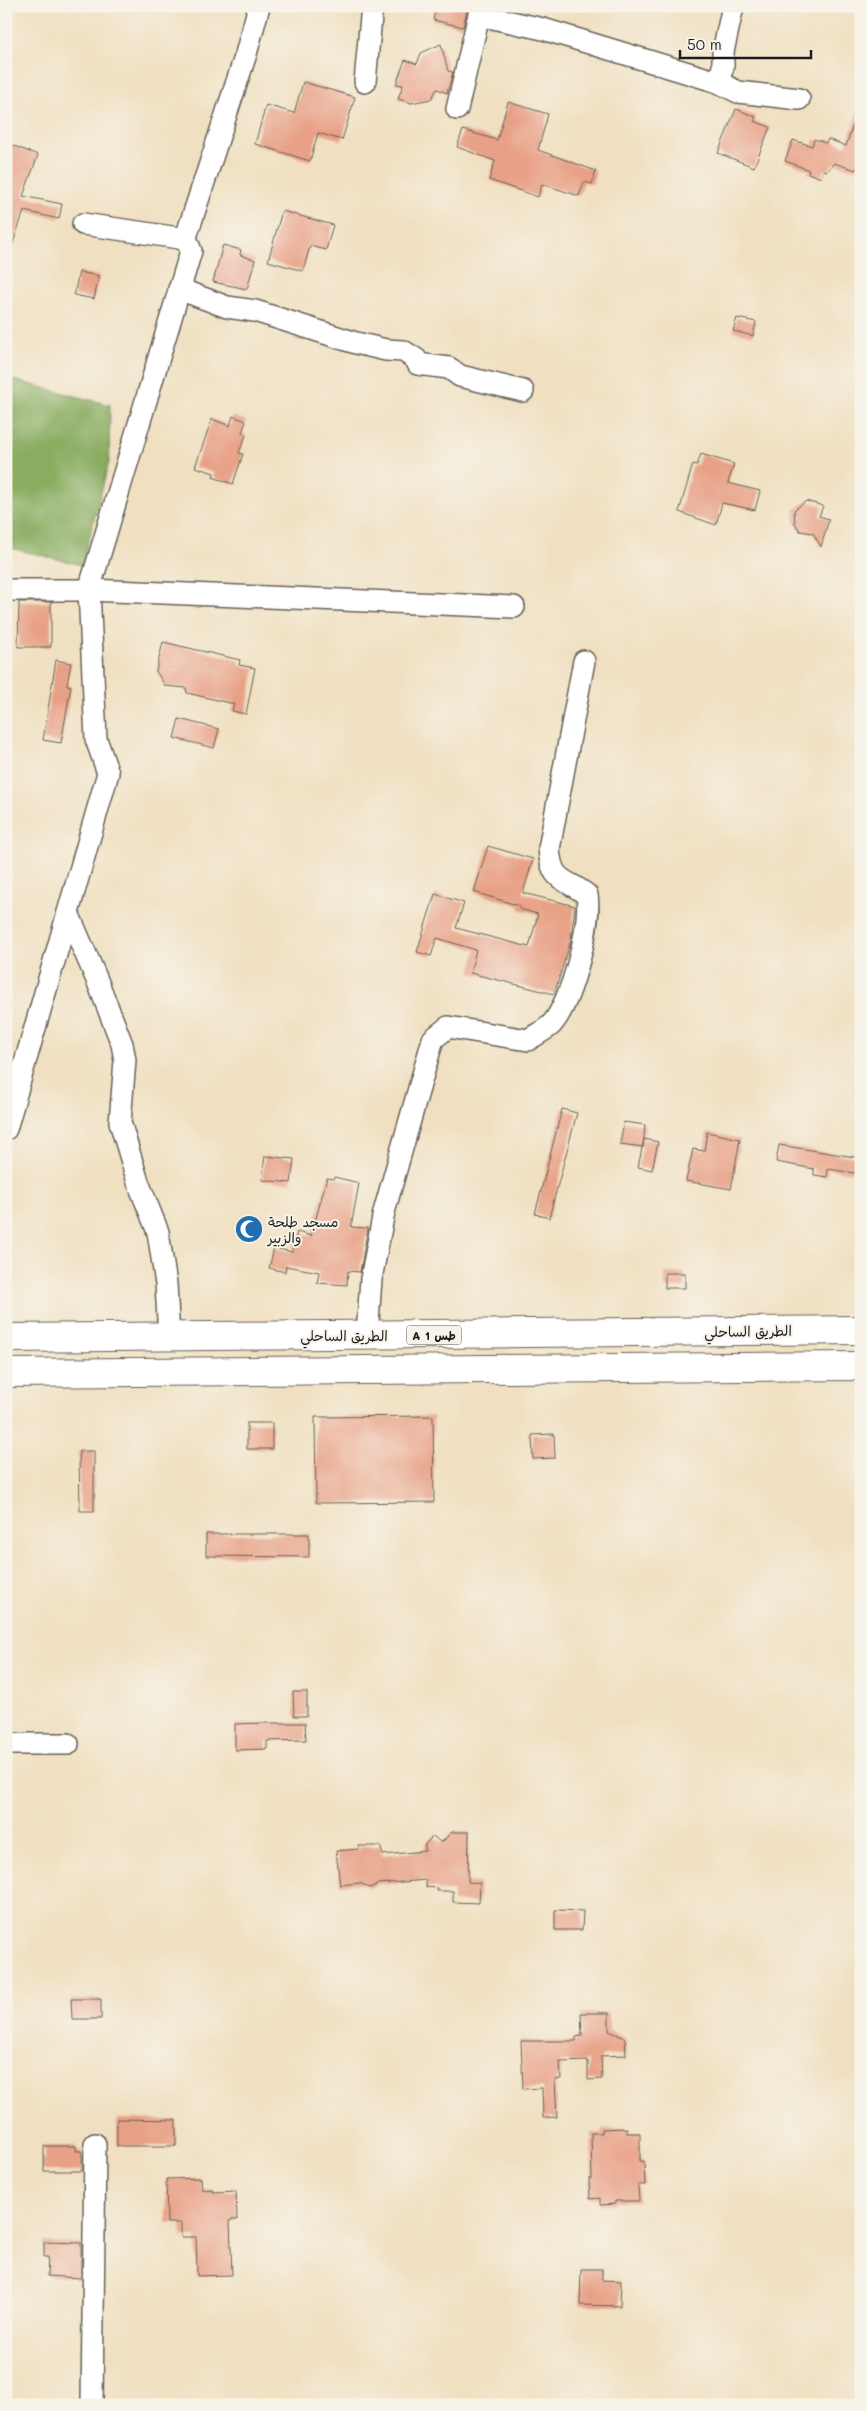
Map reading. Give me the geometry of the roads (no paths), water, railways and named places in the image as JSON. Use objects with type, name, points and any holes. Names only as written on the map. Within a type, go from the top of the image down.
[{"type":"highway","name":"الطريق الساحلي","points":[[6,1338],[861,1330]]},
{"type":"highway","points":[[6,1373],[861,1366]]},
{"type":"street","points":[[185,240],[246,54],[259,6]]},
{"type":"street","points":[[365,82],[372,6]]},
{"type":"street","points":[[718,82],[723,67],[722,52],[733,6]]},
{"type":"street","points":[[458,109],[480,11],[718,82],[738,92],[798,99]]},
{"type":"street","points":[[6,1129],[108,769],[96,739],[89,590],[191,250],[189,243],[185,240],[83,224]]},
{"type":"street","points":[[179,289],[227,307],[255,312],[356,343],[386,350],[403,351],[416,359],[418,364],[449,368],[460,376],[523,391]]},
{"type":"street","points":[[6,590],[89,590],[514,607]]},
{"type":"street","points":[[367,1335],[371,1279],[384,1212],[433,1039],[448,1027],[528,1040],[551,1024],[565,1002],[575,976],[589,908],[587,895],[561,880],[550,868],[549,849],[584,661]]},
{"type":"street","points":[[68,913],[122,1044],[125,1060],[120,1122],[138,1182],[158,1232],[166,1284],[169,1337]]},
{"type":"street","points":[[6,1744],[68,1744]]},
{"type":"street","points":[[92,2405],[95,2144]]},
{"type":"place","name":"مسجد طلحة والزبير","points":[[249,1229]]}]
